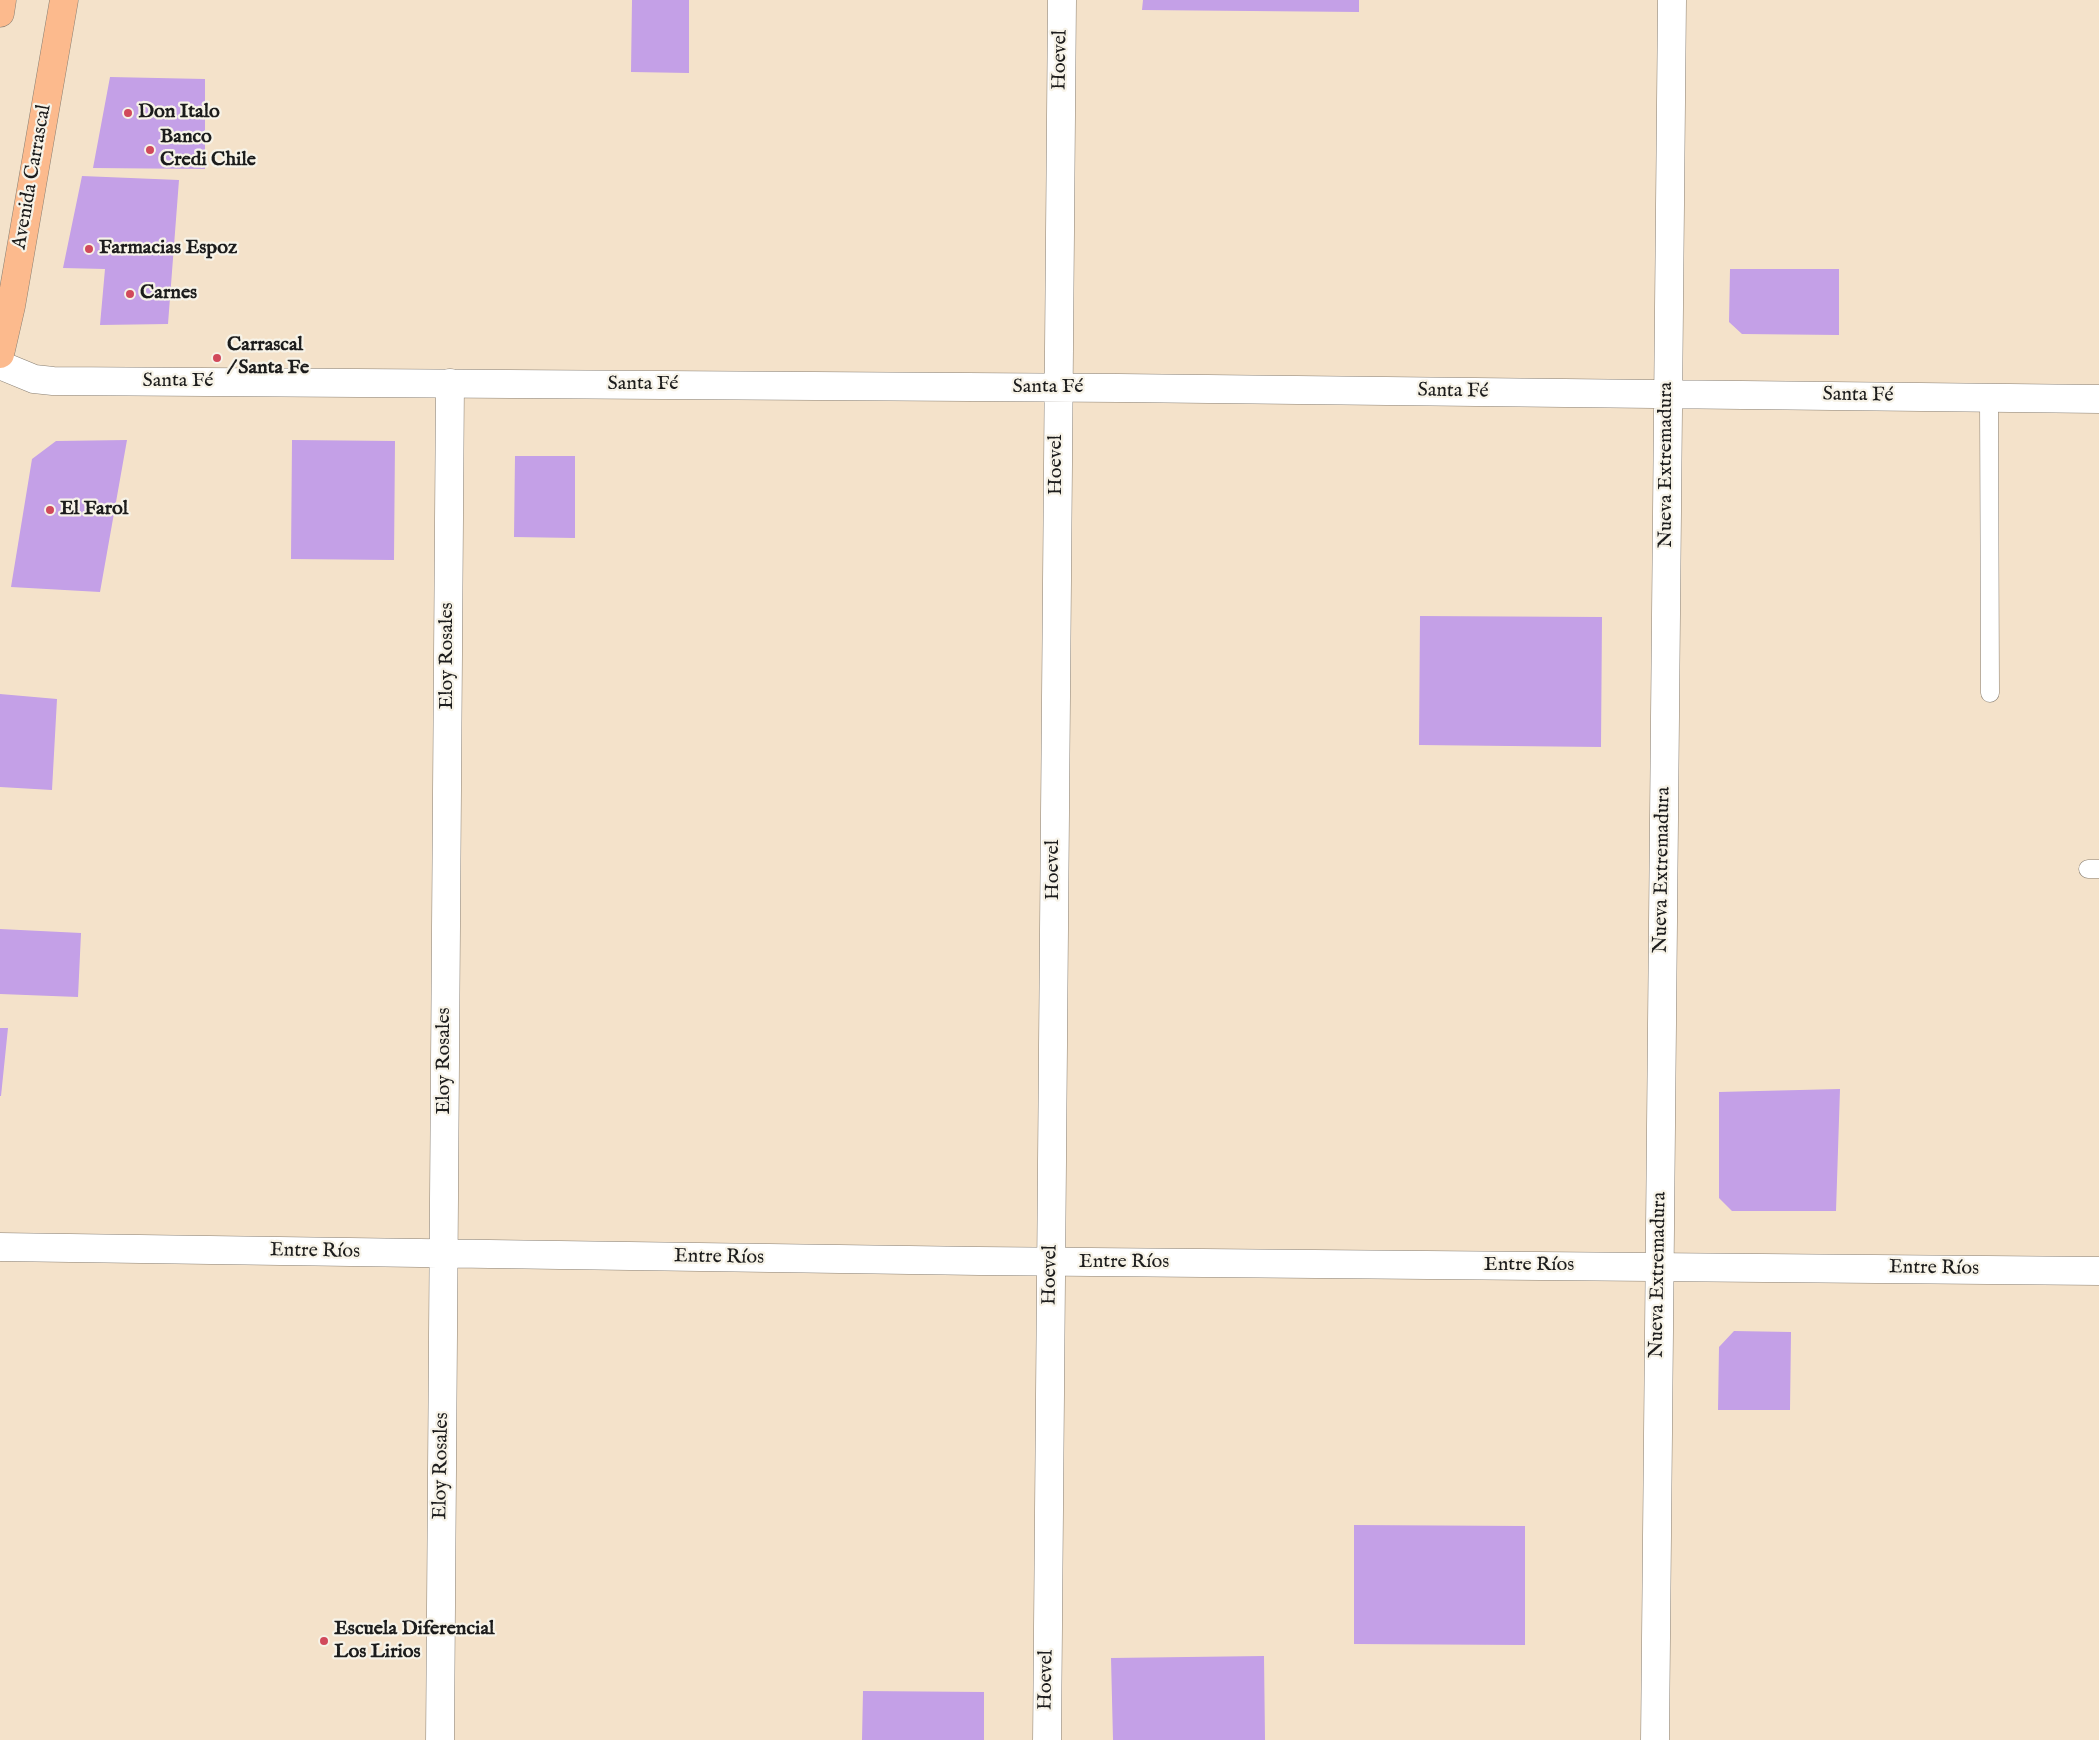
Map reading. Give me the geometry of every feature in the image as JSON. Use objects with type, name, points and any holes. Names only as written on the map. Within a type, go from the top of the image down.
[{"type":"main road","points":[[0,12],[2,0]]},
{"type":"main road","name":"Avenida Carrascal","points":[[0,354],[11,306],[64,0]]},
{"type":"street","name":"Hoevel","points":[[1047,1740],[1057,388],[1062,0]]},
{"type":"street","name":"Nueva Extremadura","points":[[1655,1740],[1672,0]]},
{"type":"street","name":"Santa Fé","points":[[0,364],[34,380],[53,381],[1057,388],[2099,399]]},
{"type":"street","name":"Eloy Rosales","points":[[440,1740],[450,383]]},
{"type":"street","name":"Entre Ríos","points":[[0,1247],[444,1255],[1051,1262],[2099,1271]]},
{"type":"lane","points":[[1989,397],[1990,693]]},
{"type":"building","points":[[632,0],[689,0],[689,73],[631,72]]},
{"type":"building","points":[[1143,0],[1359,0],[1359,12],[1142,10]]},
{"type":"building","points":[[110,77],[205,79],[205,169],[93,168]]},
{"type":"building","points":[[82,176],[179,180],[168,324],[100,325],[105,269],[63,268]]},
{"type":"building","points":[[1730,269],[1839,269],[1839,335],[1742,334],[1729,322]]},
{"type":"building","points":[[127,440],[100,592],[11,587],[32,459],[56,441]]},
{"type":"building","points":[[292,440],[395,441],[394,560],[291,559]]},
{"type":"building","points":[[515,456],[575,456],[575,538],[514,537]]},
{"type":"building","points":[[1420,616],[1602,617],[1601,747],[1419,745]]},
{"type":"building","points":[[0,694],[57,699],[52,790],[0,787]]},
{"type":"building","points":[[0,929],[81,933],[78,997],[0,994]]},
{"type":"building","points":[[0,1028],[8,1028],[1,1096],[0,1096]]},
{"type":"building","points":[[1840,1089],[1836,1211],[1732,1211],[1719,1198],[1719,1092]]},
{"type":"building","points":[[1734,1331],[1791,1332],[1790,1410],[1718,1410],[1719,1347]]},
{"type":"building","points":[[1354,1525],[1525,1526],[1525,1645],[1354,1644]]},
{"type":"building","points":[[1264,1656],[1265,1740],[1113,1740],[1111,1658]]},
{"type":"building","points":[[863,1691],[984,1692],[984,1740],[862,1740]]},
{"type":"place","name":"Don Italo","points":[[128,113]]},
{"type":"place","name":"Banco Credi Chile","points":[[150,150]]},
{"type":"place","name":"Farmacias Espoz","points":[[89,249]]},
{"type":"place","name":"Carnes","points":[[130,294]]},
{"type":"place","name":"Carrascal / Santa Fe","points":[[217,358]]},
{"type":"place","name":"El Farol","points":[[50,510]]},
{"type":"place","name":"Escuela Diferencial Los Lirios","points":[[324,1641]]}]
